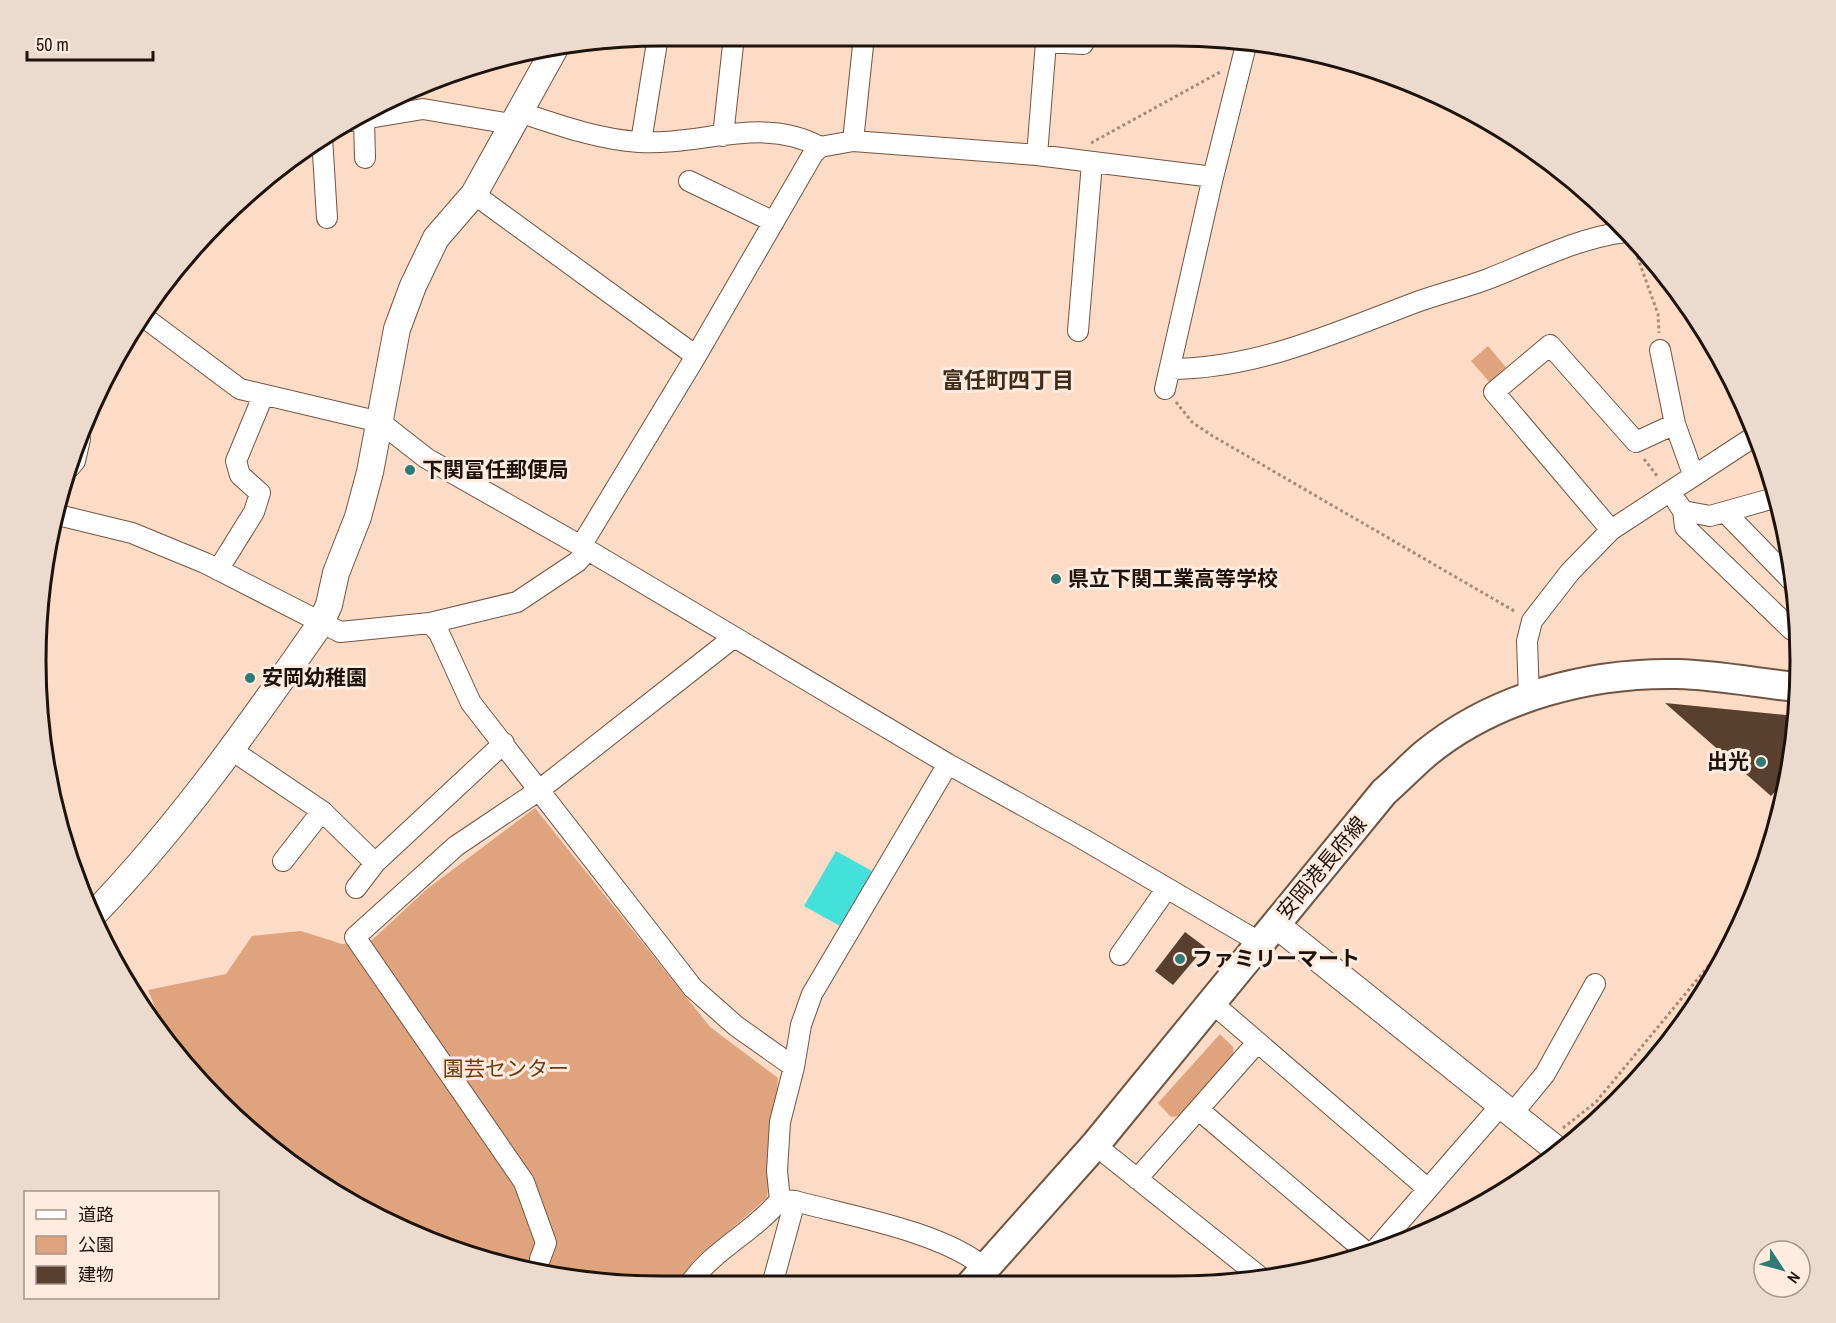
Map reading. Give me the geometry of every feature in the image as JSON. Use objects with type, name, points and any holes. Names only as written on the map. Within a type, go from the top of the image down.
[{"type":"main road","name":"安岡港長府線","points":[[978,1276],[1095,1145],[1384,792],[1426,753],[1478,719],[1529,697],[1607,678],[1678,674],[1789,686]]},
{"type":"street","points":[[641,142],[656,46]]},
{"type":"street","points":[[723,136],[733,46]]},
{"type":"street","points":[[853,141],[863,46]]},
{"type":"street","points":[[1037,155],[1046,46]]},
{"type":"street","points":[[1166,389],[1213,177],[1244,53]]},
{"type":"street","points":[[98,909],[161,840],[233,750],[321,623],[329,605],[336,573],[358,517],[398,329],[413,286],[436,238],[474,194],[550,57]]},
{"type":"street","points":[[376,117],[423,109],[515,118],[589,136],[641,142],[761,131],[803,137],[820,147]]},
{"type":"street","points":[[359,126],[366,158]]},
{"type":"street","points":[[64,516],[132,533],[218,570],[340,632],[430,623],[517,602],[577,562],[813,154],[820,147],[853,141],[1037,155],[1213,177]]},
{"type":"street","points":[[323,148],[327,218]]},
{"type":"street","points":[[1078,332],[1092,163]]},
{"type":"street","points":[[689,182],[774,222]]},
{"type":"street","points":[[474,194],[696,356]]},
{"type":"street","points":[[1170,369],[1193,369],[1257,360],[1484,280],[1564,248],[1615,233]]},
{"type":"street","points":[[149,321],[240,389],[380,422],[426,458],[585,548],[948,764],[1167,888],[1267,933],[1553,1146]]},
{"type":"street","points":[[1611,530],[1494,392],[1550,345],[1636,442],[1675,424]]},
{"type":"street","points":[[1660,350],[1675,424],[1693,474]]},
{"type":"street","points":[[218,570],[254,512],[260,493],[240,475],[236,461],[263,396]]},
{"type":"street","points":[[1529,697],[1527,641],[1532,621],[1570,572],[1611,530],[1693,474],[1748,440]]},
{"type":"street","points":[[1668,491],[1683,511],[1685,527],[1788,626]]},
{"type":"street","points":[[1683,511],[1710,516],[1768,500]]},
{"type":"street","points":[[1725,512],[1782,569]]},
{"type":"street","points":[[430,623],[439,633],[471,703],[693,988],[736,1026],[794,1066]]},
{"type":"street","points":[[540,1259],[546,1243],[524,1182],[355,937],[456,846],[538,791],[733,638]]},
{"type":"street","points":[[356,888],[375,863],[504,743]]},
{"type":"street","points":[[233,750],[322,812],[375,863]]},
{"type":"street","points":[[773,1276],[788,1200],[777,1171],[780,1122],[794,1066],[801,1025],[812,994],[948,764]]},
{"type":"street","points":[[283,861],[322,812]]},
{"type":"street","points":[[1120,955],[1167,888]]},
{"type":"street","points":[[1384,1240],[1428,1189],[1545,1074],[1595,984]]},
{"type":"street","points":[[1211,1002],[1256,1044],[1428,1189]]},
{"type":"street","points":[[1137,1179],[1256,1044]]},
{"type":"street","points":[[1199,1110],[1361,1248]]},
{"type":"street","points":[[1095,1145],[1253,1271]]},
{"type":"street","points":[[697,1276],[717,1254],[788,1200],[923,1236],[976,1261],[978,1276]]},
{"type":"path","points":[[1063,159],[1244,53]]},
{"type":"path","points":[[1637,256],[1658,314],[1660,350]]},
{"type":"path","points":[[1166,389],[1192,422],[1211,435],[1532,621]]},
{"type":"path","points":[[1636,442],[1636,449],[1668,491]]},
{"type":"path","points":[[1562,1139],[1596,1102],[1710,963]]},
{"type":"green space","points":[[1488,346],[1509,371],[1492,385],[1471,361]]},
{"type":"green space","name":"園芸センター","points":[[535,808],[710,1027],[778,1078],[767,1198],[693,1262],[684,1276],[621,1275],[542,1265],[464,1244],[389,1213],[320,1173],[256,1124],[199,1067],[157,1013],[148,990],[226,974],[252,936],[301,931],[342,944],[372,940],[427,889]]},
{"type":"green space","points":[[1220,1034],[1233,1047],[1234,1057],[1180,1116],[1171,1117],[1158,1103]]},
{"type":"water","points":[[836,851],[872,871],[840,926],[804,906]]},
{"type":"water","points":[[1671,1024],[1637,1067],[1624,1081]]},
{"type":"building","name":"出光","points":[[1665,703],[1787,715],[1778,781],[1776,791],[1771,796]]},
{"type":"building","name":"ファミリーマート","points":[[1185,932],[1205,947],[1173,985],[1155,971]]},
{"type":"place","name":"下関冨任郵便局","points":[[410,470]]},
{"type":"place","name":"県立下関工業高等学校","points":[[1056,579]]},
{"type":"place","name":"安岡幼稚園","points":[[250,678]]},
{"type":"place","name":"出光","points":[[1761,762]]},
{"type":"place","name":"ファミリーマート","points":[[1180,959]]},
{"type":"district","name":"富任町四丁目","points":[[1008,380]]}]
